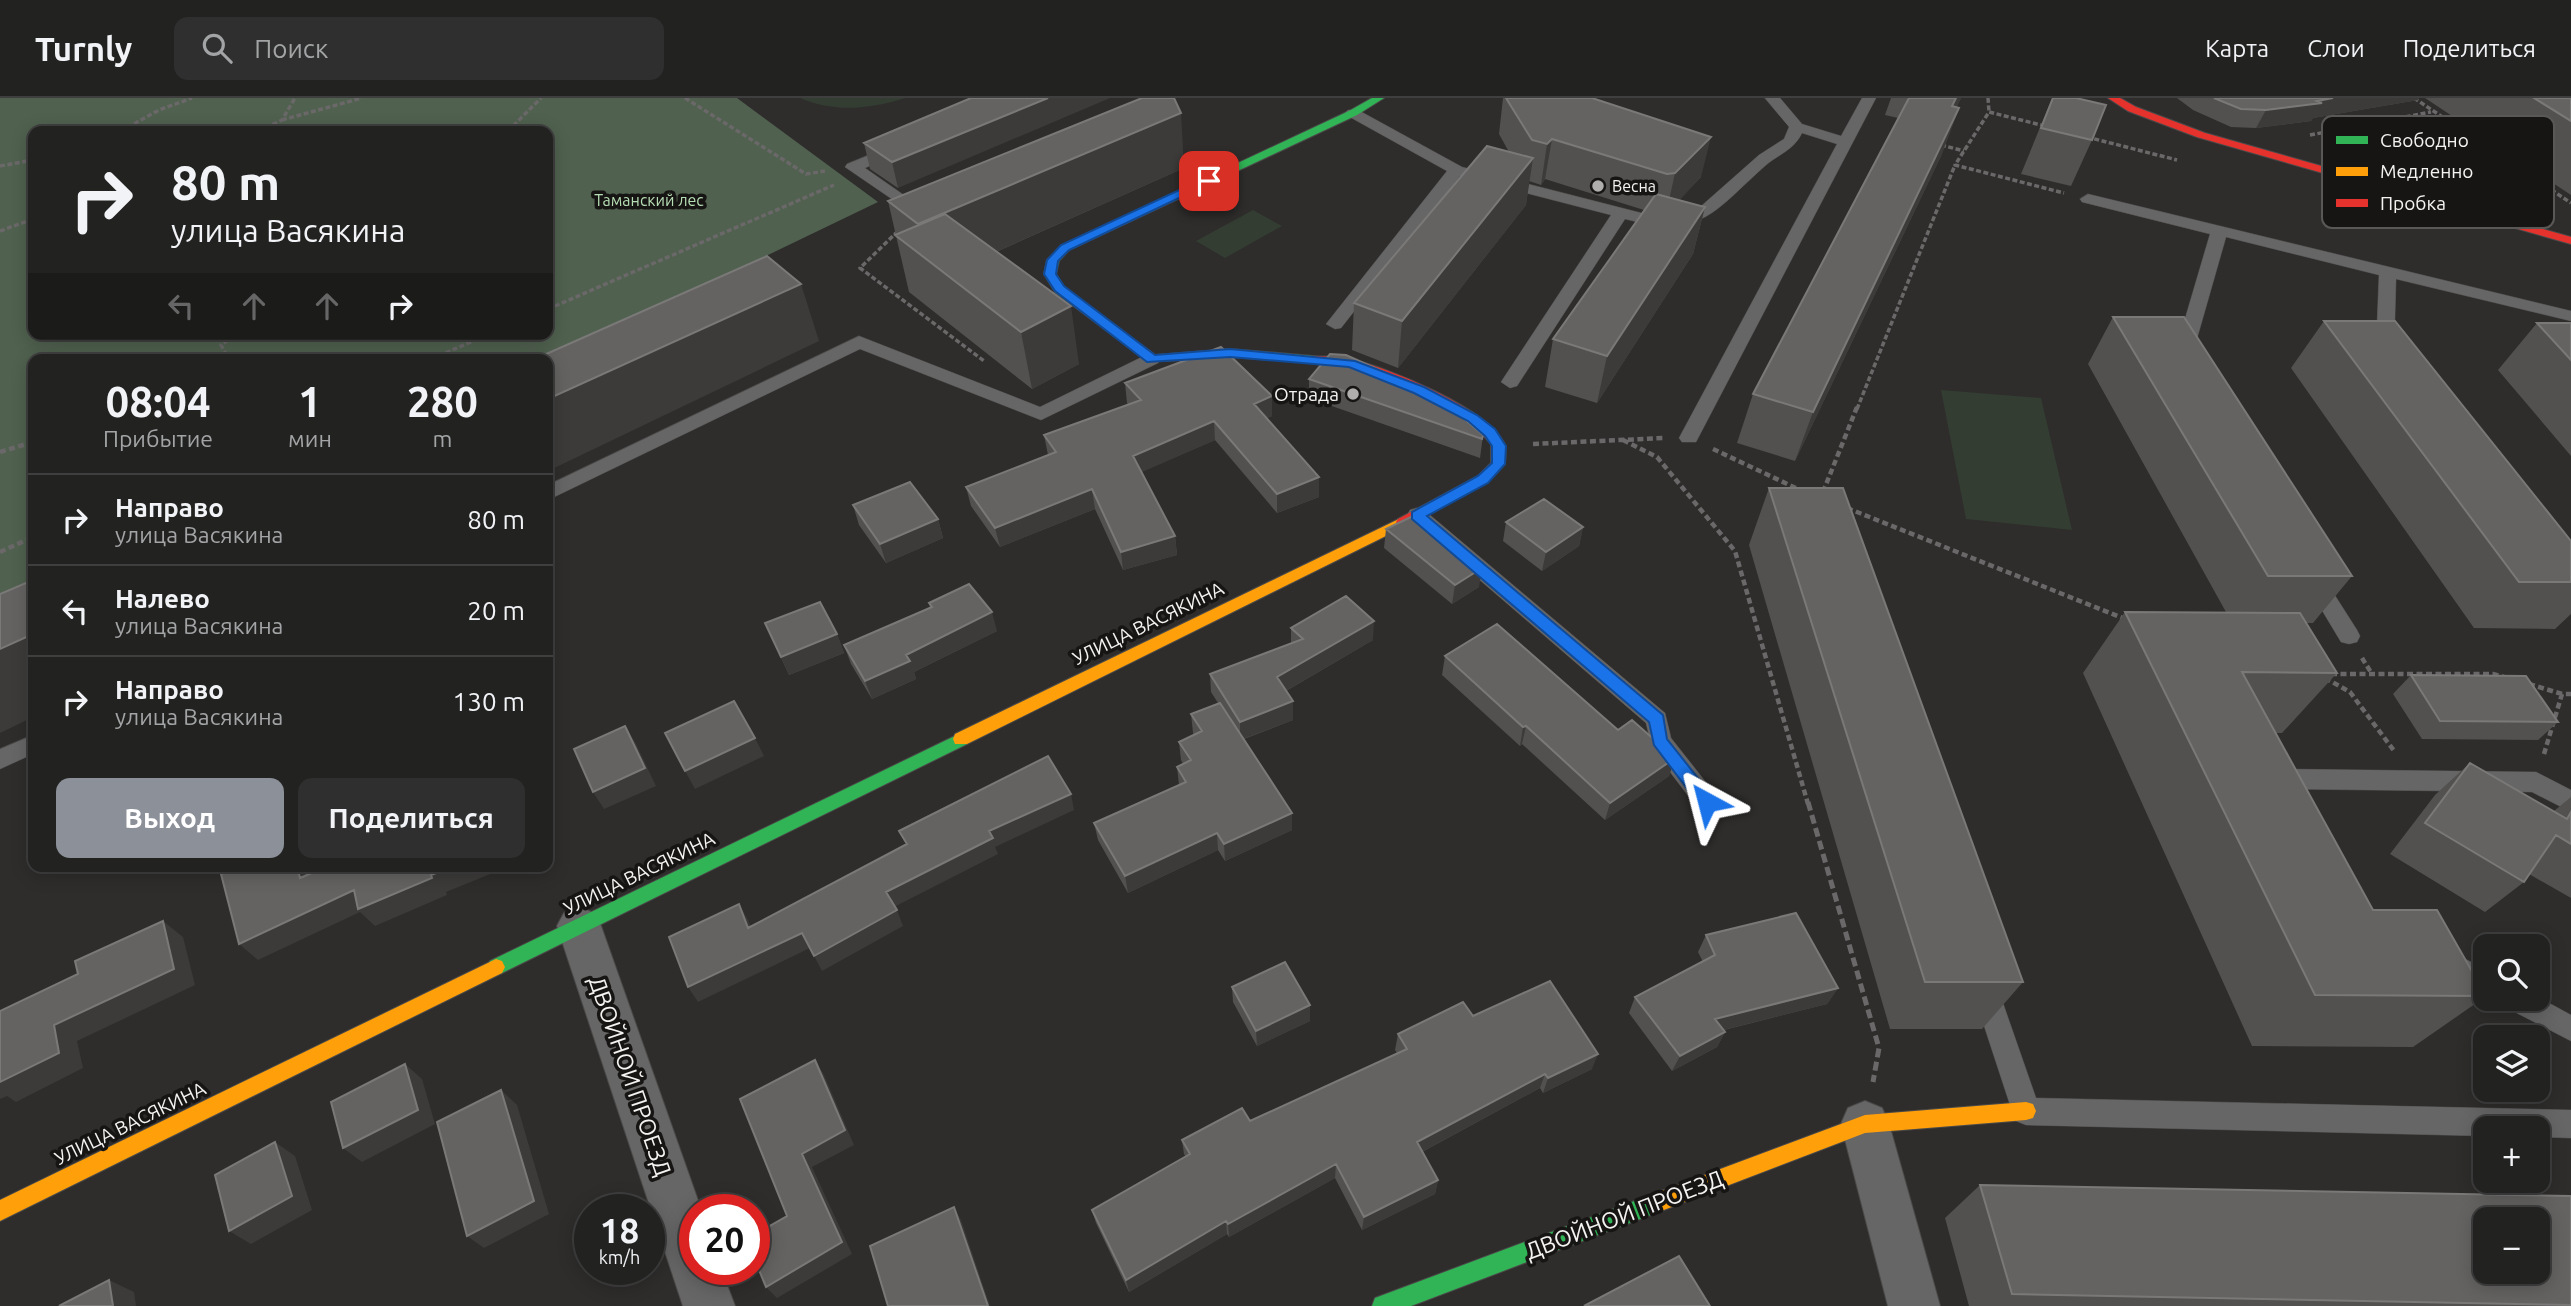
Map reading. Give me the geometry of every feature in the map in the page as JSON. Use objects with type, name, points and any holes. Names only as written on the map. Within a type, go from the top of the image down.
[{"type":"street","points":[[1379,98],[1353,113],[1065,248],[1053,260],[1050,274],[1059,289],[1152,359],[1230,353],[1350,363],[1419,390],[1473,418],[1490,433],[1499,446]]},
{"type":"street","points":[[2113,98],[2132,109],[2180,128],[2322,169]]},
{"type":"street","points":[[2526,228],[2571,241]]},
{"type":"street","name":"УЛИЦА ВАСЯКИНА","points":[[0,1211],[1417,515],[1483,480],[1499,464],[1499,446]]},
{"type":"street","name":"ДВОЙНОЙ ПРОЕЗД","points":[[579,926],[679,1220]]},
{"type":"street","name":"ДВОЙНОЙ ПРОЕЗД","points":[[1383,1306],[1865,1124],[2026,1111]]},
{"type":"street","points":[[1865,1124],[1914,1306]]},
{"type":"street","name":"ДВОЙНОЙ ПРОЕЗД","points":[[701,1285],[709,1306]]},
{"type":"lane","points":[[1772,98],[1797,127],[1845,142]]},
{"type":"lane","points":[[1689,438],[1869,98]]},
{"type":"lane","points":[[1353,113],[1456,170],[1657,222],[1684,221],[1705,211],[1765,158],[1790,142],[1797,127]]},
{"type":"lane","points":[[902,201],[857,169],[917,140]]},
{"type":"lane","points":[[1335,324],[1456,170]]},
{"type":"lane","points":[[2088,199],[2571,316]]},
{"type":"lane","points":[[1510,382],[1620,213]]},
{"type":"lane","points":[[2189,374],[2181,362],[2219,231]]},
{"type":"lane","points":[[2385,367],[2388,271]]},
{"type":"lane","points":[[553,491],[859,342],[1041,414],[1152,359]]},
{"type":"lane","points":[[1417,515],[1657,719],[1660,741],[1707,802]]},
{"type":"lane","points":[[2306,565],[2350,636]]},
{"type":"lane","points":[[0,760],[28,746]]},
{"type":"lane","points":[[2289,802],[2277,779],[2536,782],[2571,803]]},
{"type":"lane","points":[[2426,950],[2473,975]]},
{"type":"lane","points":[[1978,966],[2026,1111],[2571,1124]]},
{"type":"lane","points":[[2538,1011],[2571,1029]]},
{"type":"path","points":[[130,126],[159,110],[192,98]]},
{"type":"path","points":[[282,120],[295,98]]},
{"type":"path","points":[[269,126],[282,120],[362,98]]},
{"type":"path","points":[[513,126],[541,98]]},
{"type":"path","points":[[685,98],[806,174],[857,169]]},
{"type":"path","points":[[1820,498],[1955,165],[1989,112],[1988,98]]},
{"type":"path","points":[[2414,98],[2437,116]]},
{"type":"path","points":[[1989,112],[2056,129]]},
{"type":"path","points":[[2411,116],[2431,112]]},
{"type":"path","points":[[2309,136],[2322,133]]},
{"type":"path","points":[[2083,136],[2216,170],[2225,141]]},
{"type":"path","points":[[1940,145],[1964,151]]},
{"type":"path","points":[[0,166],[28,161]]},
{"type":"path","points":[[1955,165],[2088,199]]},
{"type":"path","points":[[553,307],[827,188],[857,169]]},
{"type":"path","points":[[2554,192],[2571,203]]},
{"type":"path","points":[[0,231],[28,221]]},
{"type":"path","points":[[907,222],[860,268],[993,368]]},
{"type":"path","points":[[226,354],[221,345],[228,340]]},
{"type":"path","points":[[443,354],[475,340]]},
{"type":"path","points":[[1499,446],[1689,438],[1808,493]]},
{"type":"path","points":[[1622,440],[1657,457],[1735,551],[1879,1048],[1865,1124]]},
{"type":"path","points":[[0,452],[28,444]]},
{"type":"path","points":[[1846,508],[2136,623]]},
{"type":"path","points":[[0,552],[28,539]]},
{"type":"path","points":[[2416,780],[2350,692],[2319,675],[2493,674],[2516,680]]},
{"type":"path","points":[[2527,684],[2571,694]]},
{"type":"path","points":[[2536,782],[2562,694]]},
{"type":"green space","name":"Таманский лес","points":[[0,98],[737,98],[878,202],[553,359],[553,354],[28,354],[28,611],[0,625]]},
{"type":"green space","points":[[800,98],[906,98],[853,108],[826,106]]},
{"type":"green space","points":[[1253,210],[1282,226],[1225,258],[1196,241]]},
{"type":"green space","points":[[1941,390],[2041,398],[2072,530],[1966,519]]},
{"type":"building","points":[[971,98],[1048,98],[892,162],[864,143]]},
{"type":"building","points":[[1142,98],[1174,98],[1181,113],[918,224],[888,201]]},
{"type":"building","points":[[1506,98],[1592,98],[1711,137],[1675,173],[1667,174],[1552,139],[1547,144],[1532,140]]},
{"type":"building","points":[[1909,98],[1956,98],[1952,106],[1959,108],[1813,412],[1753,394]]},
{"type":"building","points":[[2053,98],[2076,98],[2106,105],[2092,140],[2041,128]]},
{"type":"building","points":[[2214,98],[2333,98],[2317,101],[2322,103],[2266,110],[2241,109]]},
{"type":"building","points":[[2534,98],[2571,98],[2571,121]]},
{"type":"building","points":[[1487,146],[1533,158],[1402,321],[1354,303]]},
{"type":"building","points":[[1656,194],[1705,207],[1607,356],[1553,339]]},
{"type":"building","points":[[945,214],[1071,306],[1021,332],[895,235]]},
{"type":"building","points":[[767,256],[801,284],[553,397],[553,354],[546,354]]},
{"type":"building","points":[[2113,317],[2184,317],[2352,576],[2268,576]]},
{"type":"building","points":[[2324,321],[2395,321],[2571,541],[2571,582],[2519,582]]},
{"type":"building","points":[[2537,323],[2571,323],[2571,360]]},
{"type":"building","points":[[1221,347],[1272,396],[1254,404],[1319,477],[1277,494],[1214,421],[1133,456],[1175,536],[1121,552],[1092,489],[995,528],[966,487],[1056,452],[1044,435],[1141,400],[1125,383]]},
{"type":"building","points":[[1330,354],[1346,355],[1438,396],[1483,435],[1482,439],[1309,379]]},
{"type":"building","points":[[910,482],[938,519],[880,544],[853,505]]},
{"type":"building","points":[[1769,488],[1843,488],[2023,982],[1925,982]]},
{"type":"building","points":[[1544,499],[1583,527],[1546,552],[1506,522]]},
{"type":"building","points":[[1415,515],[1482,568],[1455,585],[1386,529]]},
{"type":"building","points":[[28,582],[28,636],[0,649],[0,594]]},
{"type":"building","points":[[969,584],[992,612],[906,655],[910,661],[865,681],[844,645],[932,607],[929,603]]},
{"type":"building","points":[[1346,596],[1374,621],[1277,677],[1293,701],[1240,722],[1210,674],[1303,639],[1291,628]]},
{"type":"building","points":[[820,602],[837,634],[781,657],[765,623]]},
{"type":"building","points":[[2125,612],[2300,613],[2337,673],[2242,672],[2373,910],[2437,910],[2473,973],[2473,996],[2315,995]]},
{"type":"building","points":[[1497,624],[1618,730],[1632,720],[1675,758],[1610,803],[1445,656]]},
{"type":"building","points":[[2411,675],[2526,676],[2558,722],[2440,721]]},
{"type":"building","points":[[734,701],[755,738],[685,771],[665,733]]},
{"type":"building","points":[[1220,703],[1292,813],[1224,844],[1217,833],[1125,876],[1094,823],[1186,782],[1177,767],[1191,760],[1179,742],[1202,731],[1191,714]]},
{"type":"building","points":[[625,726],[645,768],[593,792],[574,749]]},
{"type":"building","points":[[1048,756],[1071,794],[989,831],[993,838],[886,892],[897,910],[814,956],[802,933],[688,987],[669,937],[739,904],[748,928],[907,844],[899,831]]},
{"type":"building","points":[[2470,763],[2567,819],[2571,812],[2571,844],[2556,835],[2524,882],[2425,823]]},
{"type":"building","points":[[298,872],[300,878],[314,872],[439,872],[431,875],[432,878],[358,909],[354,890],[239,944],[221,874]]},
{"type":"building","points":[[1796,913],[1838,988],[1715,1019],[1725,1032],[1680,1056],[1635,997],[1715,955],[1706,935]]},
{"type":"building","points":[[163,921],[174,969],[54,1025],[59,1053],[0,1082],[0,1011],[78,974],[75,961]]},
{"type":"building","points":[[1285,962],[1310,1005],[1256,1031],[1232,987]]},
{"type":"building","points":[[1550,981],[1598,1054],[1548,1078],[1545,1074],[1417,1142],[1438,1180],[1364,1217],[1336,1164],[1228,1224],[1226,1221],[1126,1280],[1092,1210],[1190,1154],[1182,1140],[1242,1108],[1250,1121],[1407,1049],[1398,1034],[1463,1002],[1473,1016]]},
{"type":"building","points":[[815,1060],[845,1130],[802,1154],[842,1242],[770,1285],[770,1226],[787,1216],[740,1099]]},
{"type":"building","points":[[405,1064],[418,1110],[343,1148],[331,1102]]},
{"type":"building","points":[[501,1090],[534,1201],[467,1236],[437,1122]]},
{"type":"building","points":[[275,1142],[292,1196],[229,1231],[215,1175]]},
{"type":"building","points":[[1980,1185],[2571,1196],[2571,1305],[2012,1294]]},
{"type":"building","points":[[954,1207],[988,1306],[888,1306],[870,1246]]},
{"type":"building","points":[[1679,1256],[1710,1306],[1584,1306]]},
{"type":"building","points":[[109,1280],[113,1306],[59,1306]]},
{"type":"traffic: fast","points":[[1313,360],[1230,353],[1152,359],[1059,289],[1050,274],[1053,260],[1065,248],[1353,113],[1379,98]]},
{"type":"traffic: fast","points":[[496,967],[961,739]]},
{"type":"traffic: fast","points":[[1383,1306],[1656,1203]]},
{"type":"traffic: slow","points":[[961,739],[1403,522]]},
{"type":"traffic: slow","points":[[0,1211],[496,967]]},
{"type":"traffic: slow","points":[[1656,1203],[1865,1124],[2026,1111]]},
{"type":"traffic: jam","points":[[2113,98],[2132,109],[2201,135],[2322,170]]},
{"type":"traffic: jam","points":[[2526,228],[2571,241]]},
{"type":"traffic: jam","points":[[1313,360],[1351,363],[1408,384],[1472,419],[1497,443],[1498,464],[1483,479],[1403,522]]},
{"type":"place","name":"Весна","points":[[1598,186]]},
{"type":"place","name":"Отрада","points":[[1353,394]]},
{"type":"route","points":[[1209,181],[1065,248],[1053,260],[1050,274],[1059,289],[1152,359],[1230,353],[1350,363],[1419,390],[1473,418],[1490,433],[1499,446],[1499,464],[1483,480],[1417,515],[1657,719],[1660,741],[1707,802]]}]
